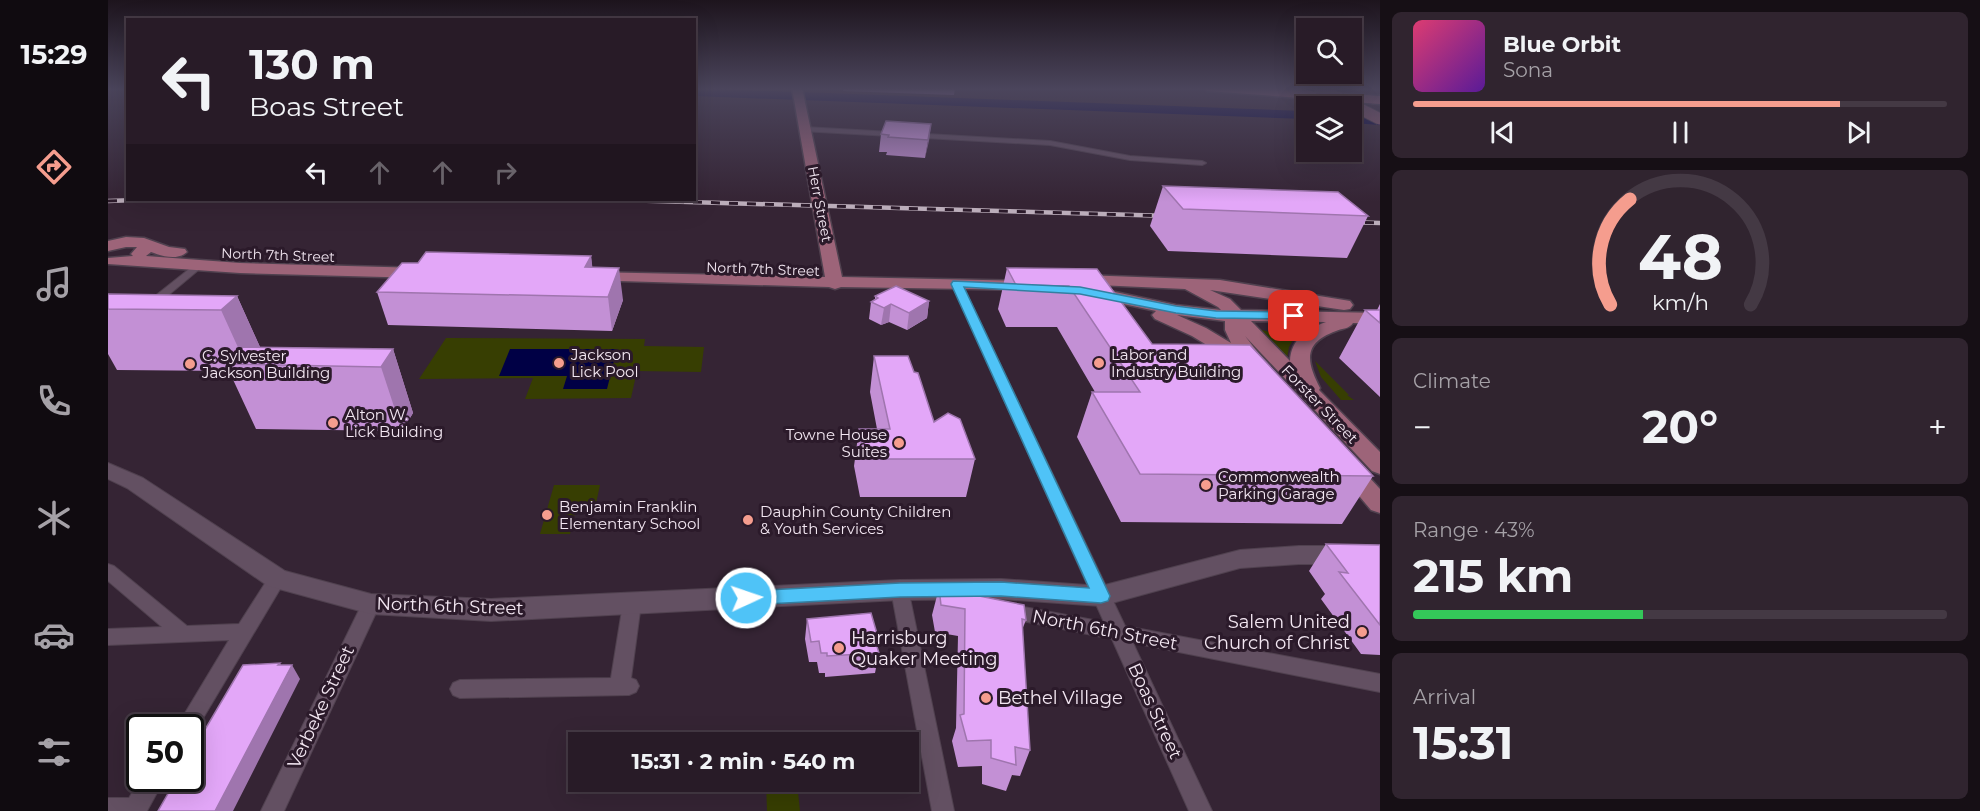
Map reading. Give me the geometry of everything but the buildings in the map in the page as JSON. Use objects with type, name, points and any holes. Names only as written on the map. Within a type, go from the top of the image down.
[{"type":"main road","name":"Herr Street","points":[[805,126],[834,277]]},
{"type":"main road","name":"North 7th Street","points":[[110,255],[139,254],[147,245],[167,252],[428,260]]},
{"type":"main road","points":[[198,265],[216,252]]},
{"type":"main road","name":"North 7th Street","points":[[110,255],[198,265],[441,273]]},
{"type":"main road","name":"North 7th Street","points":[[583,271],[1058,284],[1176,310],[1235,316],[1380,318]]},
{"type":"main road","name":"North 7th Street","points":[[834,277],[957,284],[1179,283],[1220,285],[1306,300],[1380,308]]},
{"type":"main road","name":"Forster Street","points":[[1179,283],[1216,298],[1380,466]]},
{"type":"main road","name":"Forster Street","points":[[1058,284],[1181,323],[1231,350],[1273,384],[1238,340],[1233,328],[1235,316]]},
{"type":"main road","points":[[1235,316],[1243,310],[1263,307],[1380,308]]},
{"type":"main road","points":[[1317,399],[1302,369],[1300,351],[1303,343],[1309,336],[1330,326],[1380,318]]},
{"type":"main road","name":"Forster Street","points":[[1329,446],[1380,504]]},
{"type":"main road","name":"North 6th Street","points":[[108,470],[135,483],[277,579],[371,604],[491,610],[900,590],[1001,589],[1101,596],[1240,559],[1299,555],[1380,555]]},
{"type":"street","points":[[806,129],[1050,143],[1130,158],[1202,163]]},
{"type":"street","points":[[142,312],[198,265]]},
{"type":"street","name":"Boas Street","points":[[957,284],[1201,811]]},
{"type":"street","points":[[108,571],[182,633]]},
{"type":"street","points":[[194,714],[277,579]]},
{"type":"street","points":[[900,590],[943,811]]},
{"type":"street","name":"North 6th Street","points":[[900,590],[1380,683]]},
{"type":"street","name":"Verbeke Street","points":[[272,811],[371,604]]},
{"type":"street","points":[[460,689],[625,686],[632,604]]},
{"type":"street","points":[[108,636],[244,632]]},
{"type":"street","points":[[108,809],[135,810],[146,792]]},
{"type":"green space","points":[[1255,328],[1283,336],[1279,337],[1281,339],[1285,337],[1293,340],[1287,358]]},
{"type":"green space","points":[[446,338],[645,339],[644,346],[704,347],[701,372],[637,371],[631,398],[525,399],[533,378],[419,379]]},
{"type":"green space","points":[[1315,361],[1354,400],[1341,400],[1321,377]]},
{"type":"green space","points":[[554,485],[600,485],[594,513],[575,513],[570,534],[540,534]]},
{"type":"green space","points":[[811,731],[811,732],[764,732]]},
{"type":"green space","points":[[766,792],[798,792],[800,811],[767,811]]},
{"type":"shaded area","name":"Jackson Lick Pool","points":[[510,349],[617,349],[607,389],[563,389],[567,376],[499,376]]},
{"type":"railway","points":[[108,201],[126,200]]},
{"type":"railway","points":[[655,201],[1170,216]]},
{"type":"railway","points":[[1347,222],[1380,223]]},
{"type":"place","name":"Jackson Lick Pool","points":[[559,363]]},
{"type":"place","name":"Labor and Industry Building","points":[[1099,363]]},
{"type":"place","name":"C. Sylvester Jackson Building","points":[[190,364]]},
{"type":"place","name":"Alton W. Lick Building","points":[[333,423]]},
{"type":"place","name":"Towne House Suites","points":[[899,443]]},
{"type":"place","name":"Commonwealth Parking Garage","points":[[1206,485]]},
{"type":"place","name":"Benjamin Franklin Elementary School","points":[[547,515]]},
{"type":"place","name":"Dauphin County Children & Youth Services","points":[[748,520]]},
{"type":"place","name":"Salem United Church of Christ","points":[[1362,632]]},
{"type":"place","name":"Harrisburg Quaker Meeting","points":[[839,648]]},
{"type":"place","name":"Bethel Village","points":[[986,698]]},
{"type":"route","points":[[746,598],[900,590],[1001,589],[1101,596],[957,284],[1080,290],[1176,310],[1216,315],[1294,316]]}]
